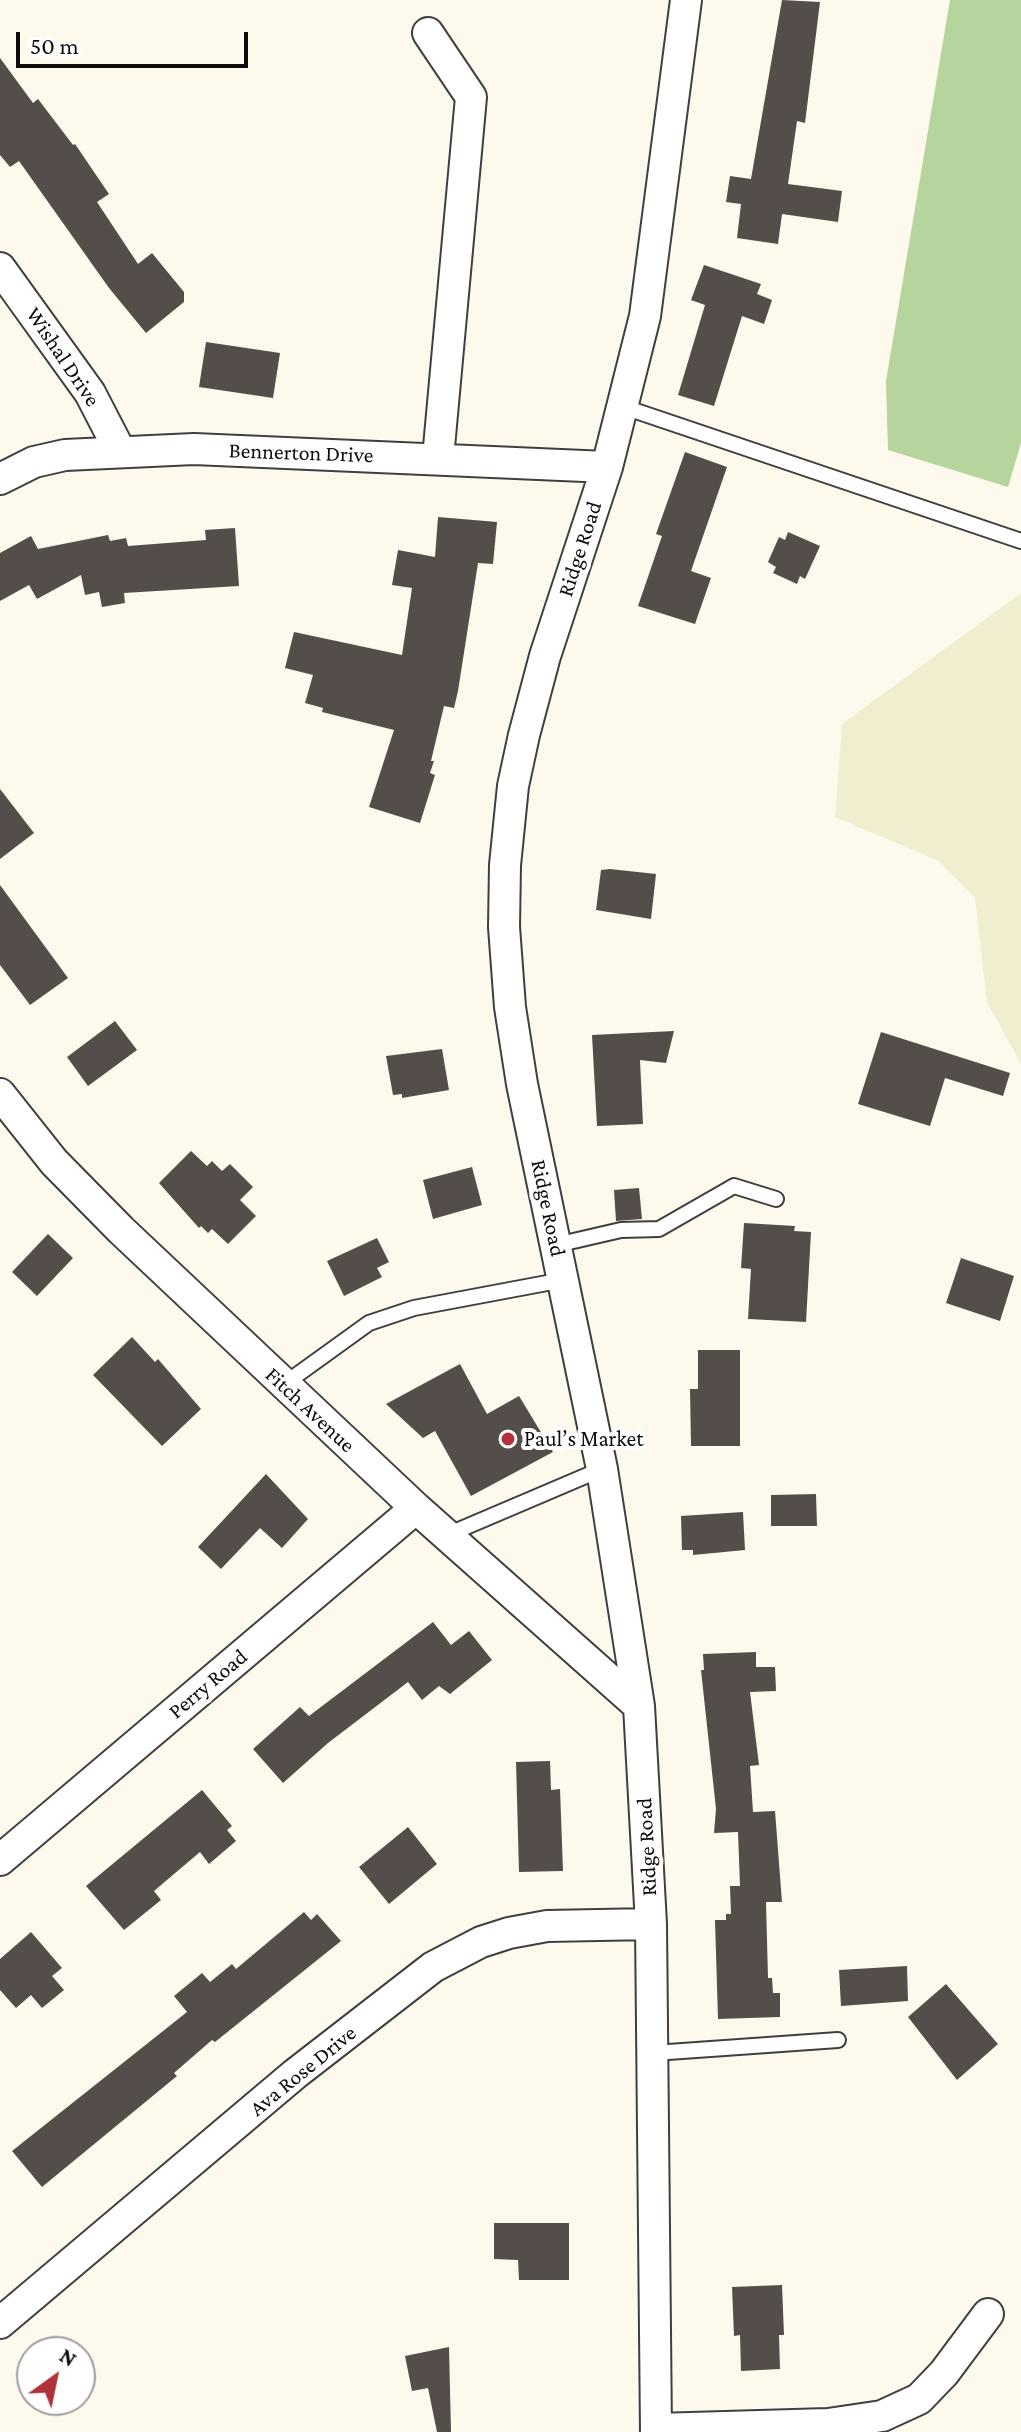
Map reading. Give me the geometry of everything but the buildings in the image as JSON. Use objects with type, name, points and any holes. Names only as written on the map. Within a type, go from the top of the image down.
[{"type":"street","name":"Ridge Road","points":[[656,2431],[651,1924],[639,1706],[602,1469],[510,1007],[504,927],[505,865],[513,786],[524,735],[545,656],[607,467],[645,316],[686,0]]},
{"type":"street","points":[[428,33],[471,97],[438,458]]},
{"type":"street","name":"Wishal Drive","points":[[0,268],[90,393],[120,451]]},
{"type":"street","name":"Bennerton Drive","points":[[0,479],[34,462],[65,455],[194,449],[607,467]]},
{"type":"street","name":"Fitch Avenue","points":[[0,1094],[54,1162],[283,1386],[639,1706]]},
{"type":"street","name":"Perry Road","points":[[0,1860],[416,1508]]},
{"type":"street","name":"Ava Rose Drive","points":[[0,2323],[295,2074],[433,1967],[481,1942],[509,1933],[547,1926],[651,1924]]},
{"type":"street","points":[[656,2431],[828,2424],[882,2416],[919,2399],[944,2373],[988,2314]]},
{"type":"lane","points":[[624,407],[1021,541]]},
{"type":"lane","points":[[556,1245],[621,1230],[659,1229],[734,1186],[776,1199]]},
{"type":"lane","points":[[283,1386],[369,1323],[414,1308],[563,1280]]},
{"type":"lane","points":[[446,1535],[602,1469]]},
{"type":"lane","points":[[654,2053],[838,2040]]},
{"type":"shaded area","points":[[1021,593],[1021,1064],[987,1002],[975,898],[939,861],[835,817],[842,724]]},
{"type":"green space","points":[[950,0],[1021,0],[1021,443],[1008,487],[888,450],[886,381]]},
{"type":"place","name":"Paul’s Market","points":[[508,1439]]}]
